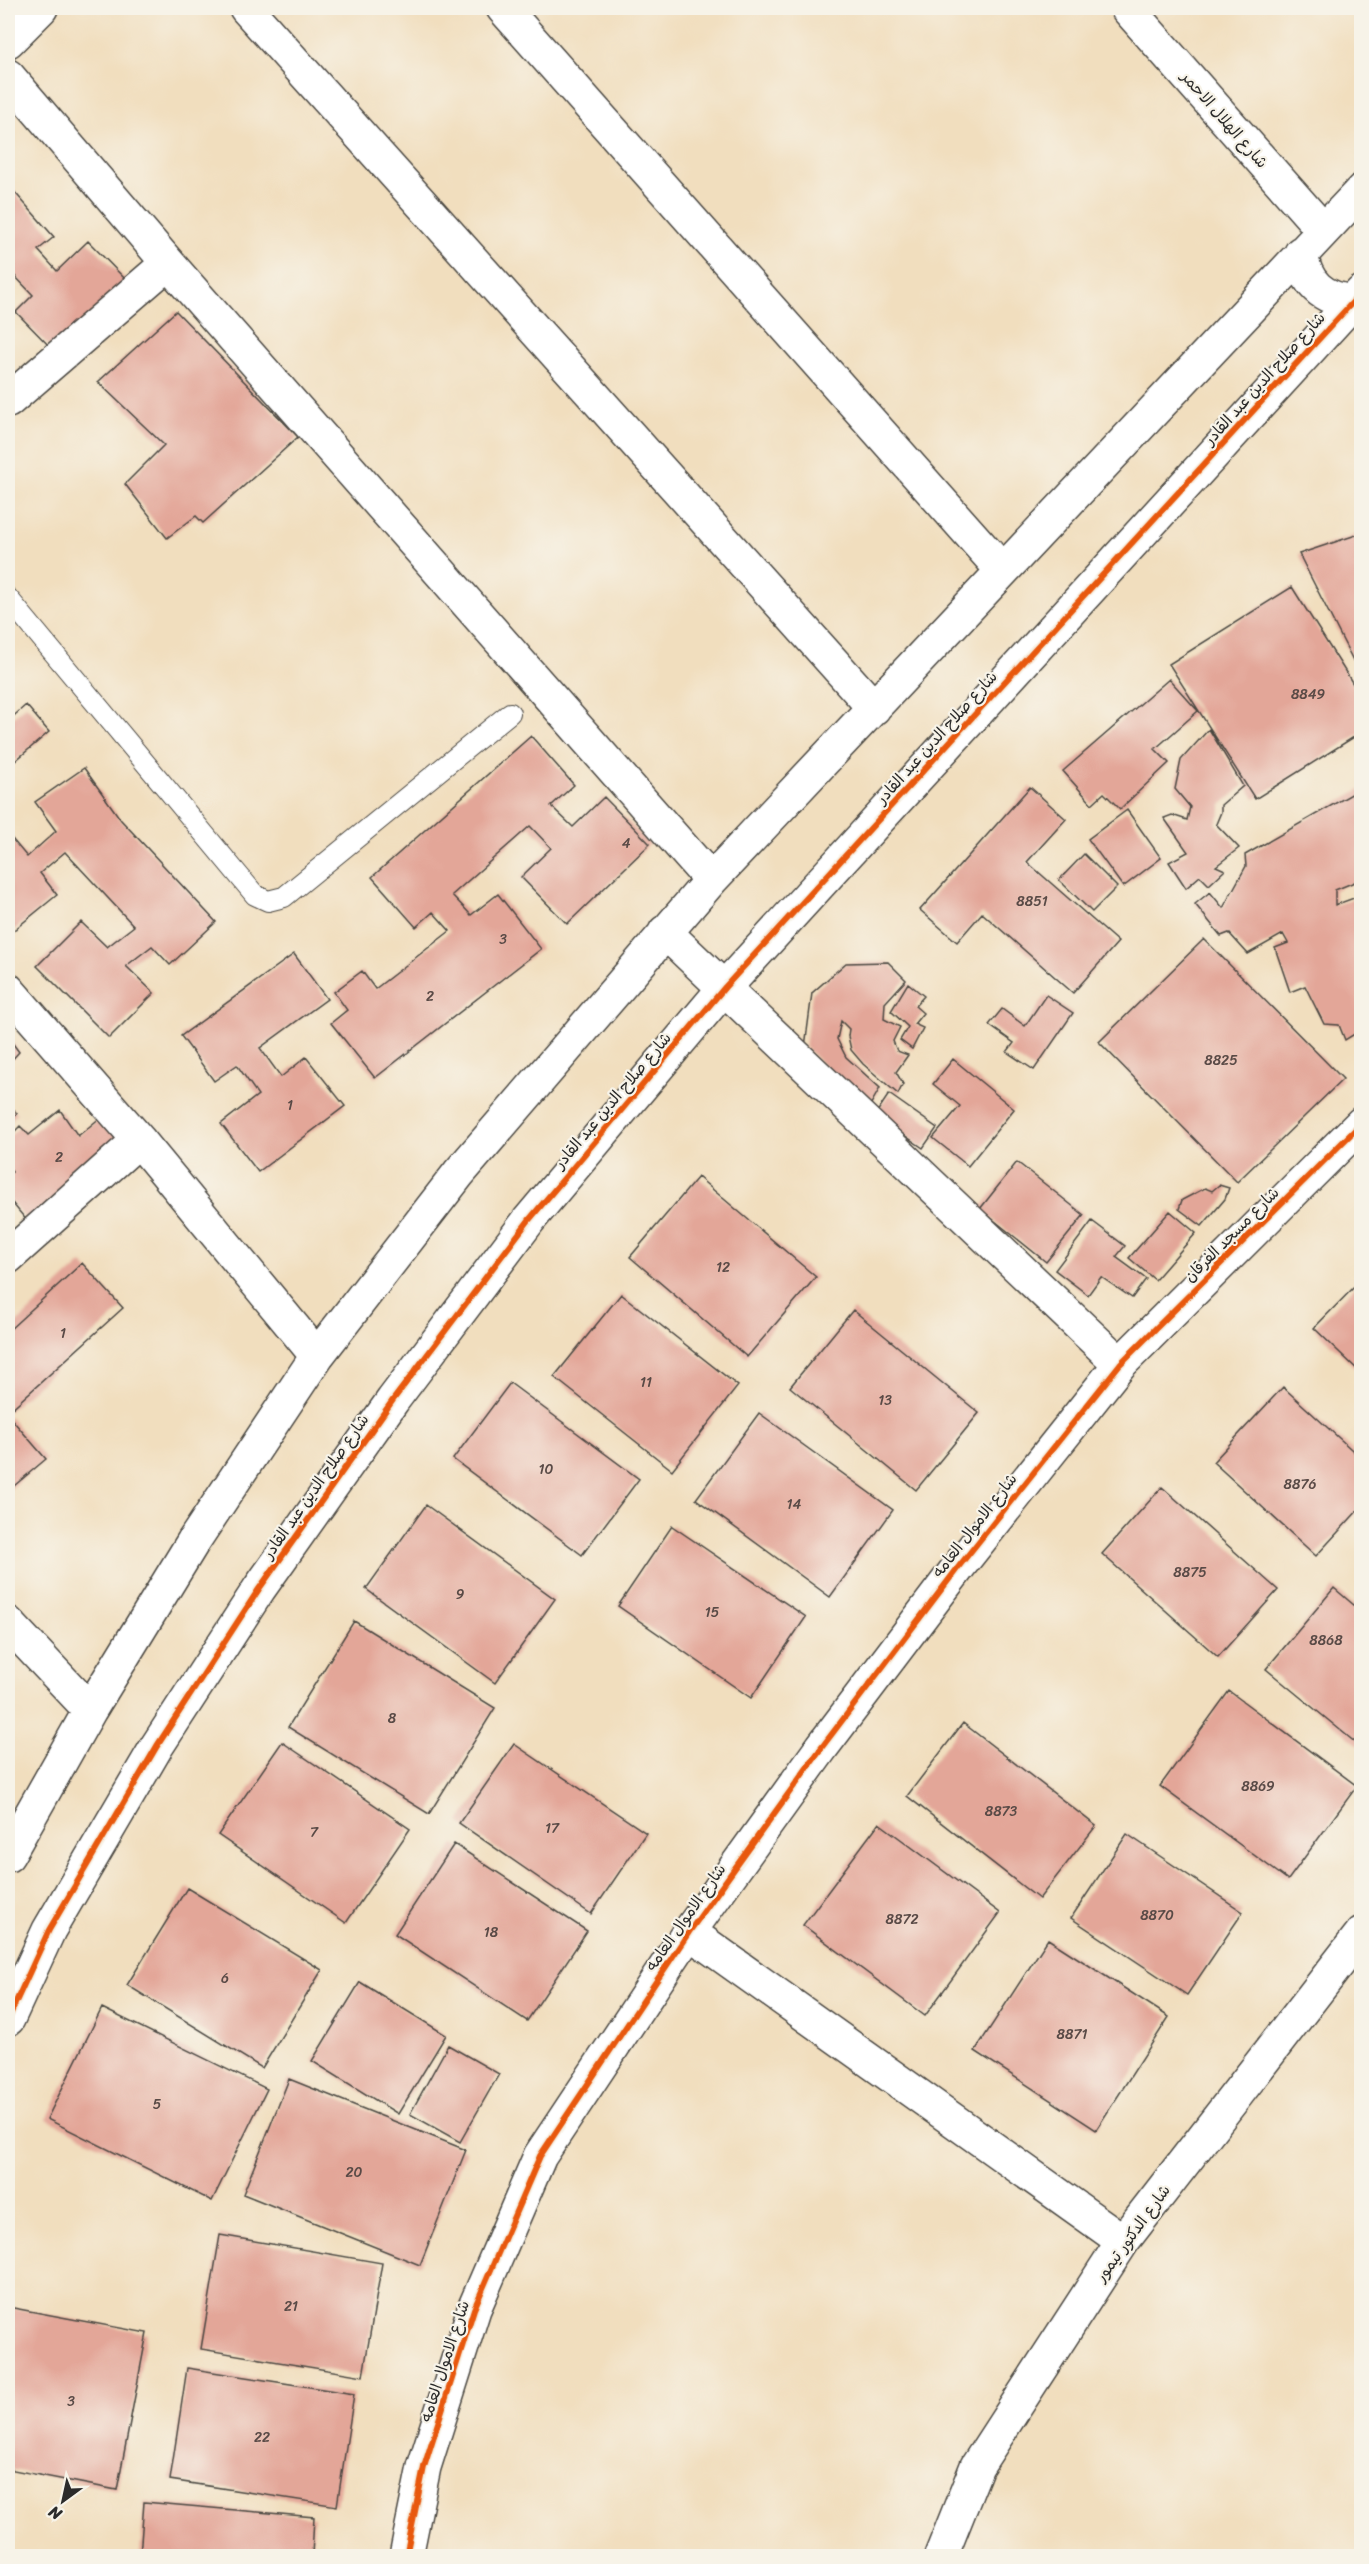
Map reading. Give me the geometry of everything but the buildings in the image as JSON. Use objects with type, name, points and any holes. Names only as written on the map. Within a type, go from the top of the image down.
[{"type":"street","points":[[8,41],[41,8]]},
{"type":"street","points":[[246,8],[874,708]]},
{"type":"street","points":[[503,8],[1002,570]]},
{"type":"street","name":"شارع الهلال الاحمر","points":[[1127,8],[1341,222]]},
{"type":"street","points":[[8,76],[168,263],[711,880]]},
{"type":"street","points":[[8,1855],[90,1710],[193,1542],[317,1356],[459,1173],[711,880],[1301,253],[1341,222],[1362,190]]},
{"type":"street","points":[[1301,253],[1306,274],[1320,292],[1341,301],[1357,297]]},
{"type":"street","points":[[8,401],[168,263]]},
{"type":"street","name":"شارع صلاح الدين عبد القادر","points":[[8,2019],[49,1930],[139,1776],[259,1589],[393,1400],[529,1220],[725,987],[1357,297]]},
{"type":"street","points":[[665,932],[1120,1364]]},
{"type":"street","points":[[8,990],[139,1140],[317,1356]]},
{"type":"street","name":"شارع مسجد الفرقان","points":[[1120,1364],[1362,1123]]},
{"type":"street","points":[[8,1257],[139,1140]]},
{"type":"street","name":"شارع الاموال العامه","points":[[406,2556],[424,2468],[474,2309],[540,2156],[689,1932],[835,1729],[960,1565],[1120,1364]]},
{"type":"street","points":[[8,1623],[90,1710]]},
{"type":"street","points":[[689,1932],[1124,2241]]},
{"type":"street","name":"شارع الدكتور تيمور","points":[[941,2556],[977,2466],[1124,2241],[1362,1933]]},
{"type":"lane","points":[[8,598],[255,895],[268,901],[284,897],[510,712]]},
{"type":"cycle path","points":[[8,2019],[49,1930],[157,1746],[259,1589],[393,1400],[529,1220],[725,987],[1362,292]]},
{"type":"cycle path","points":[[406,2556],[424,2467],[474,2309],[540,2156],[689,1932],[822,1747],[960,1565],[1120,1364],[1362,1123]]}]
